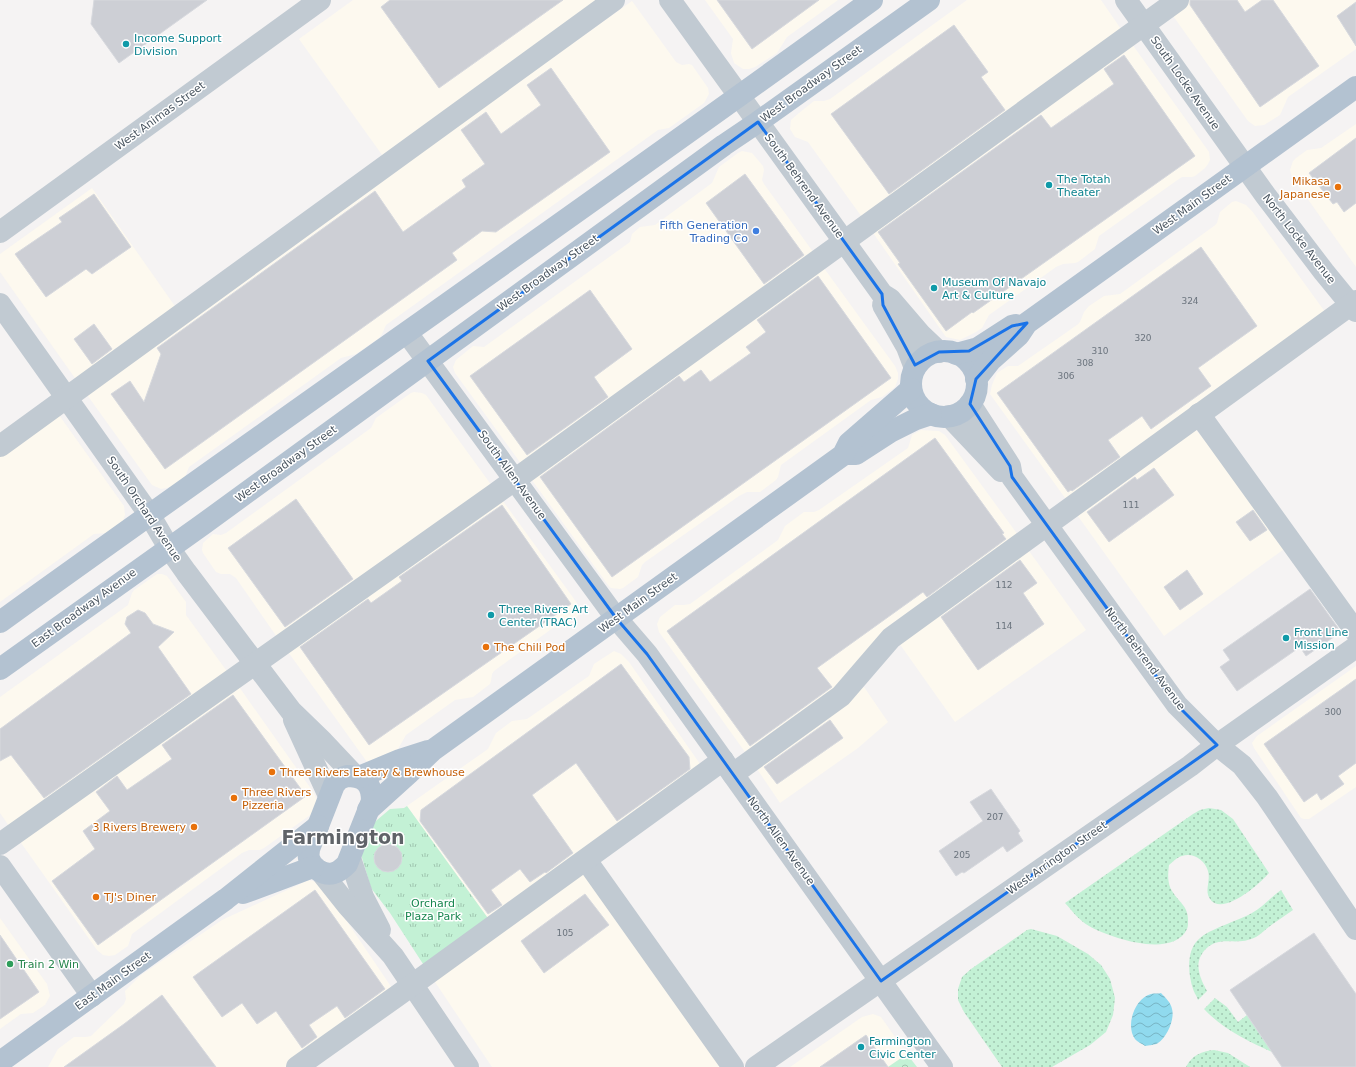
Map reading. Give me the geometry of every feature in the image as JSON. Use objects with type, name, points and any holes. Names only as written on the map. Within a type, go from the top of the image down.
[{"type":"main road","points":[[0,622],[149,514],[739,97],[872,0]]},
{"type":"main road","name":"West Broadway Street","points":[[169,548],[711,154],[929,0]]},
{"type":"main road","name":"West Main Street","points":[[976,378],[991,360],[1019,335],[1027,323],[1356,87]]},
{"type":"main road","name":"West Main Street","points":[[947,353],[978,348],[1012,326],[1027,323]]},
{"type":"main road","points":[[947,353],[964,358],[970,363],[976,378],[974,396],[970,404],[957,414],[940,415],[924,410],[914,397],[913,379],[921,361],[929,355],[947,353]]},
{"type":"main road","name":"West Main Street","points":[[368,810],[433,750],[844,455],[849,444],[913,379]]},
{"type":"main road","name":"West Main Street","points":[[844,455],[856,454],[890,432],[916,419],[940,415]]},
{"type":"main road","name":"East Broadway Avenue","points":[[0,669],[169,548]]},
{"type":"main road","name":"West Main Street","points":[[317,870],[309,858],[309,848],[329,796],[334,785],[339,779],[347,776],[357,777],[400,760],[433,750]]},
{"type":"main road","points":[[350,858],[372,801],[372,793],[368,785],[357,777]]},
{"type":"main road","name":"East Main Street","points":[[0,1062],[226,899],[318,826]]},
{"type":"main road","name":"East Main Street","points":[[226,899],[317,870],[327,874],[334,874],[341,870],[350,858]]},
{"type":"street","name":"West Animas Street","points":[[0,232],[320,0]]},
{"type":"street","points":[[0,446],[614,0]]},
{"type":"street","name":"South Behrend Avenue","points":[[670,0],[882,294],[890,299],[920,334],[947,353]]},
{"type":"street","name":"South Locke Avenue","points":[[1126,0],[1245,167]]},
{"type":"street","points":[[0,844],[514,479],[1178,0]]},
{"type":"street","name":"North Locke Avenue","points":[[1245,167],[1324,272],[1354,306]]},
{"type":"street","name":"South Behrend Avenue","points":[[882,294],[883,305],[906,347],[913,379]]},
{"type":"street","name":"South Orchard Avenue","points":[[0,304],[149,514],[169,548],[254,665],[291,711],[324,742],[357,777]]},
{"type":"street","points":[[297,1067],[586,860],[728,767],[841,696],[891,638],[1199,414],[1354,306]]},
{"type":"street","name":"South Allen Avenue","points":[[406,333],[616,618]]},
{"type":"street","name":"North Behrend Avenue","points":[[970,404],[1010,466],[1012,477],[1177,705],[1217,745],[1242,765],[1263,791],[1356,929]]},
{"type":"street","points":[[1199,414],[1356,632]]},
{"type":"street","name":"North Behrend Avenue","points":[[940,415],[1002,472],[1012,477]]},
{"type":"street","name":"North Allen Avenue","points":[[616,618],[647,654],[942,1067]]},
{"type":"street","name":"West Arrington Street","points":[[756,1067],[1183,770],[1356,647]]},
{"type":"street","name":"South Orchard Avenue","points":[[291,711],[329,796]]},
{"type":"street","points":[[350,858],[363,897],[393,956],[468,1067]]},
{"type":"street","points":[[586,860],[733,1067]]},
{"type":"street","points":[[0,866],[92,996]]},
{"type":"street","points":[[317,870],[393,956]]},
{"type":"highlighted area","points":[[758,122],[882,294],[883,305],[915,365],[939,352],[969,351],[1012,326],[1027,323],[976,379],[970,404],[1010,466],[1012,477],[1177,705],[1217,745],[881,981],[647,654],[616,618],[428,361]]},
{"type":"shaded area","points":[[353,0],[606,0],[385,159],[299,39]]},
{"type":"shaded area","points":[[705,0],[838,0],[787,37],[777,53],[755,67],[743,69],[734,63],[731,53],[733,39]]},
{"type":"shaded area","points":[[967,0],[1101,0],[1123,32],[864,220],[808,142],[795,137],[790,129],[791,120],[814,101],[824,101],[830,99]]},
{"type":"shaded area","points":[[1189,0],[1356,0],[1356,49],[1288,97],[1280,115],[1264,125],[1255,126],[1248,121],[1171,13]]},
{"type":"shaded area","points":[[632,1],[676,62],[682,65],[692,65],[708,88],[709,94],[704,103],[669,128],[658,130],[386,325],[379,338],[356,354],[341,358],[189,467],[185,477],[171,487],[161,489],[152,485],[85,392]]},
{"type":"shaded area","points":[[1132,44],[1209,152],[1210,160],[1208,164],[1195,176],[1182,177],[1099,236],[1095,249],[1078,262],[1063,264],[1056,267],[989,315],[982,328],[976,332],[960,340],[946,337],[871,230]]},
{"type":"shaded area","points":[[1356,124],[1356,267],[1292,177],[1290,170],[1293,161],[1307,150],[1321,148]]},
{"type":"shaded area","points":[[742,151],[752,153],[763,166],[764,170],[762,180],[764,184],[816,256],[522,465],[455,373],[453,367],[456,360],[473,346],[484,347],[630,242],[632,234],[640,227],[655,225],[712,183],[719,167]]},
{"type":"shaded area","points":[[92,188],[177,309],[77,381],[0,272],[0,254]]},
{"type":"shaded area","points":[[1236,201],[1246,205],[1252,211],[1328,316],[1068,502],[990,394],[997,373],[1008,366],[1018,366],[1077,325],[1089,306],[1104,296],[1120,294],[1214,226],[1217,223],[1220,212],[1232,202]]},
{"type":"shaded area","points":[[821,264],[895,366],[898,373],[898,379],[895,387],[882,397],[871,400],[781,465],[776,480],[760,492],[747,492],[739,496],[645,562],[642,565],[638,577],[623,588],[611,588],[529,476]]},
{"type":"shaded area","points":[[414,392],[426,395],[492,486],[279,640],[236,578],[230,574],[221,574],[216,572],[203,553],[203,543],[213,534],[221,535],[226,533],[371,428],[376,418]]},
{"type":"shaded area","points":[[59,415],[124,506],[125,515],[122,523],[107,533],[94,534],[0,602],[0,457]]},
{"type":"shaded area","points":[[921,430],[939,431],[945,435],[1018,535],[887,627],[837,687],[745,752],[659,632],[657,624],[660,617],[675,605],[690,604],[778,540],[785,526],[804,512],[814,512],[819,510],[908,448],[912,435]]},
{"type":"shaded area","points":[[1196,430],[1258,505],[1287,547],[1164,636],[1075,512]]},
{"type":"shaded area","points":[[500,497],[577,603],[579,610],[578,616],[564,627],[553,628],[494,671],[490,684],[473,697],[455,700],[406,735],[398,749],[367,762],[286,649]]},
{"type":"shaded area","points":[[1029,551],[1086,630],[955,722],[899,643]]},
{"type":"shaded area","points":[[157,574],[167,576],[186,602],[186,615],[229,674],[11,829],[0,813],[0,697],[128,605],[134,590]]},
{"type":"shaded area","points":[[614,651],[621,654],[629,662],[700,764],[490,921],[407,806],[488,749],[496,733],[512,721],[527,719],[589,676],[594,664]]},
{"type":"shaded area","points":[[1356,666],[1356,787],[1309,819],[1301,818],[1252,743],[1257,736]]},
{"type":"shaded area","points":[[237,684],[314,793],[318,804],[313,813],[264,848],[260,850],[249,850],[242,853],[132,934],[128,946],[115,955],[103,955],[97,950],[19,840]]},
{"type":"shaded area","points":[[864,687],[888,722],[858,748],[780,803],[755,766]]},
{"type":"shaded area","points":[[582,869],[722,1067],[492,1067],[433,979]]},
{"type":"shaded area","points":[[309,880],[316,882],[325,889],[394,991],[286,1067],[48,1067],[58,1049],[74,1037],[91,1036],[124,1004],[126,999],[125,991],[141,975],[222,920]]},
{"type":"shaded area","points":[[0,918],[47,984],[50,996],[45,1005],[33,1013],[21,1014],[0,1029]]},
{"type":"shaded area","points":[[873,1014],[881,1017],[907,1054],[888,1067],[790,1067],[862,1017]]},
{"type":"green space","name":"Orchard Plaza Park","points":[[407,806],[490,921],[425,967],[390,913],[371,888],[360,851],[370,826],[390,809],[404,808]]},
{"type":"green space","points":[[1209,808],[1221,810],[1233,819],[1269,873],[1250,891],[1241,897],[1232,902],[1216,904],[1208,896],[1209,874],[1204,863],[1198,858],[1190,855],[1177,858],[1169,865],[1168,878],[1170,888],[1185,909],[1188,917],[1187,928],[1180,938],[1169,943],[1155,944],[1141,943],[1111,936],[1085,924],[1065,903],[1193,814],[1200,810]]},
{"type":"green space","points":[[1281,890],[1293,910],[1256,937],[1242,941],[1224,941],[1214,943],[1203,952],[1198,966],[1200,976],[1207,991],[1198,1000],[1193,989],[1189,969],[1190,956],[1195,944],[1204,935],[1216,928],[1256,911]]},
{"type":"green space","points":[[1031,929],[1057,936],[1088,954],[1101,965],[1110,979],[1115,998],[1113,1015],[1106,1032],[1090,1045],[1052,1067],[1002,1067],[964,1012],[958,1000],[958,989],[962,977],[971,969],[1027,930]]},
{"type":"green space","points":[[1215,998],[1227,1007],[1238,1022],[1247,1015],[1272,1052],[1236,1034],[1211,1016],[1204,1009]]},
{"type":"green space","points":[[1214,1050],[1228,1053],[1250,1067],[1186,1067],[1191,1059],[1198,1054],[1205,1051]]},
{"type":"green space","points":[[907,1054],[917,1067],[888,1067]]},
{"type":"water","points":[[1161,993],[1168,1001],[1173,1013],[1171,1023],[1164,1037],[1157,1044],[1145,1046],[1136,1040],[1132,1033],[1131,1020],[1133,1013],[1136,1006],[1145,997],[1152,994]]},
{"type":"building","name":"Income Support Division","points":[[94,0],[207,0],[119,63],[91,24]]},
{"type":"building","points":[[390,0],[563,0],[439,88],[381,7]]},
{"type":"building","points":[[717,0],[819,0],[752,49]]},
{"type":"building","points":[[1190,0],[1237,0],[1245,12],[1262,0],[1273,0],[1319,66],[1260,107],[1190,5]]},
{"type":"building","points":[[1356,2],[1356,46],[1337,16]]},
{"type":"building","points":[[954,25],[988,72],[981,77],[1005,110],[889,194],[831,114]]},
{"type":"building","points":[[1124,55],[1195,156],[946,331],[898,264],[900,263],[878,232],[1041,115],[1051,128],[1114,84],[1104,69]]},
{"type":"building","points":[[551,68],[610,152],[496,232],[482,231],[452,253],[457,260],[165,469],[111,394],[130,381],[144,402],[161,354],[157,348],[375,191],[403,232],[466,187],[462,180],[485,164],[461,130],[486,112],[501,134],[541,105],[527,85]]},
{"type":"building","name":"Mikasa Japanese","points":[[1356,138],[1356,203],[1344,212],[1337,202],[1333,204],[1309,173]]},
{"type":"building","name":"Fifth Generation Trading Co","points":[[745,174],[804,255],[764,284],[706,203]]},
{"type":"building","points":[[94,194],[131,247],[92,274],[86,269],[46,297],[15,254],[62,222],[59,218]]},
{"type":"building","points":[[1201,247],[1257,326],[1198,368],[1211,386],[1151,429],[1142,416],[1108,440],[1120,457],[1072,491],[1071,490],[1068,492],[997,393]]},
{"type":"building","points":[[818,276],[891,378],[612,577],[540,477],[679,376],[684,382],[701,370],[710,382],[751,353],[746,347],[766,332],[757,320]]},
{"type":"building","points":[[590,290],[632,349],[594,377],[608,397],[527,455],[470,376]]},
{"type":"building","points":[[94,324],[112,349],[92,364],[74,339]]},
{"type":"building","points":[[935,438],[1004,533],[1002,534],[1006,539],[927,597],[923,592],[817,668],[832,687],[750,746],[667,631]]},
{"type":"building","points":[[1154,468],[1174,495],[1109,542],[1087,512],[1135,477],[1137,480]]},
{"type":"building","points":[[296,499],[353,579],[285,627],[228,548]]},
{"type":"building","points":[[502,505],[571,604],[369,745],[300,647],[368,599],[371,603],[402,581],[399,577]]},
{"type":"building","points":[[1253,510],[1267,530],[1250,541],[1236,522]]},
{"type":"building","points":[[1020,560],[1037,583],[1023,593],[1044,624],[978,670],[941,617]]},
{"type":"building","points":[[1187,570],[1203,594],[1180,610],[1164,587]]},
{"type":"building","name":"Front Line Mission","points":[[1310,589],[1341,632],[1306,656],[1300,647],[1237,691],[1220,667],[1230,660],[1223,650]]},
{"type":"building","points":[[138,610],[145,613],[153,624],[174,632],[158,647],[191,694],[44,798],[11,755],[0,761],[0,729],[131,633],[125,624],[127,617]]},
{"type":"building","points":[[621,664],[689,757],[690,769],[617,821],[576,763],[532,795],[573,853],[546,873],[545,872],[530,882],[520,869],[491,890],[502,905],[488,914],[420,821],[421,810]]},
{"type":"building","points":[[1356,679],[1356,763],[1338,776],[1344,784],[1321,800],[1317,793],[1304,802],[1264,744]]},
{"type":"building","points":[[233,695],[306,796],[98,945],[52,881],[95,849],[83,831],[110,811],[96,792],[117,776],[127,790],[172,759],[162,745]]},
{"type":"building","points":[[830,720],[843,738],[777,784],[764,767]]},
{"type":"building","points":[[991,789],[1020,831],[1018,833],[1023,841],[1007,852],[1003,846],[964,873],[962,872],[956,876],[939,851],[983,821],[970,802]]},
{"type":"building","points":[[388,844],[398,848],[402,858],[398,868],[388,872],[378,868],[374,858],[378,848]]},
{"type":"building","points":[[315,890],[385,989],[345,1018],[337,1006],[309,1025],[317,1037],[302,1048],[276,1011],[257,1024],[242,1003],[222,1017],[193,977]]},
{"type":"building","points":[[585,894],[609,925],[544,973],[521,941]]},
{"type":"building","points":[[1314,933],[1356,994],[1356,1067],[1282,1067],[1230,990]]},
{"type":"building","name":"Train 2 Win","points":[[0,935],[39,992],[0,1019]]},
{"type":"building","points":[[162,995],[216,1067],[64,1067],[124,1024]]},
{"type":"building","name":"Farmington Civic Center","points":[[866,1035],[888,1067],[820,1067]]},
{"type":"place","name":"Income Support Division","points":[[126,44]]},
{"type":"place","name":"The Totah Theater","points":[[1049,185]]},
{"type":"place","name":"Mikasa Japanese","points":[[1338,187]]},
{"type":"place","name":"Fifth Generation Trading Co","points":[[756,231]]},
{"type":"place","name":"Museum Of Navajo Art & Culture","points":[[934,288]]},
{"type":"place","name":"Three Rivers Art Center (TRAC)","points":[[491,615]]},
{"type":"place","name":"Front Line Mission","points":[[1286,638]]},
{"type":"place","name":"The Chili Pod","points":[[486,647]]},
{"type":"place","name":"Three Rivers Eatery & Brewhouse","points":[[272,772]]},
{"type":"place","name":"Three Rivers Pizzeria","points":[[234,798]]},
{"type":"place","name":"3 Rivers Brewery","points":[[194,827]]},
{"type":"place","name":"TJ's Diner","points":[[96,897]]},
{"type":"place","name":"Train 2 Win","points":[[10,964]]},
{"type":"place","name":"Farmington Civic Center","points":[[861,1047]]},
{"type":"district","name":"Farmington","points":[[343,837]]}]
